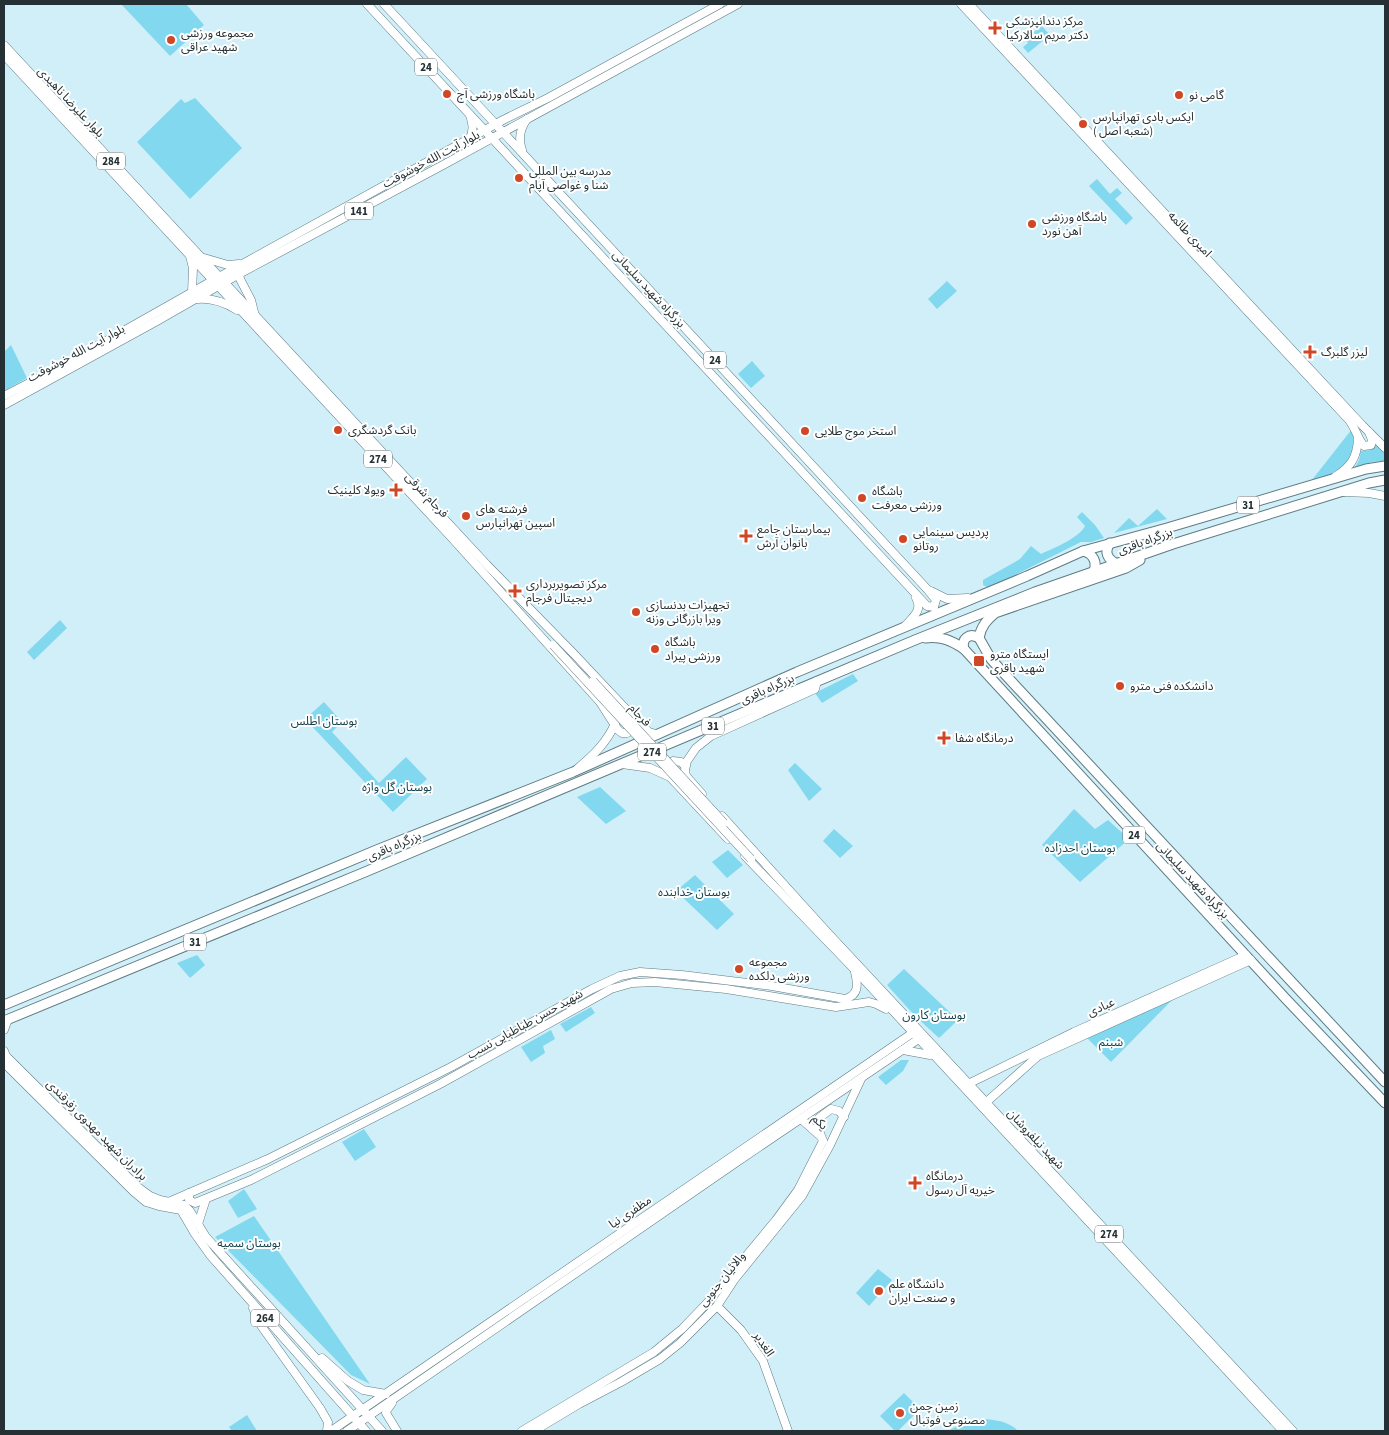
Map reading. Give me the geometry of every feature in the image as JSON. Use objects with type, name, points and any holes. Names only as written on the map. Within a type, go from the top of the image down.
[{"type":"highway","name":"بزرگراه باقری","points":[[976,597],[1083,551],[1175,526],[1366,469],[1385,466]]},
{"type":"highway","name":"بزرگراه باقری","points":[[6,1020],[365,872],[915,640],[1035,592],[1164,547],[1385,480]]},
{"type":"highway","points":[[1110,543],[1106,553],[1108,558],[1116,564]]},
{"type":"highway","points":[[964,649],[963,643],[966,637],[973,635],[979,638],[981,629],[995,613],[1126,568],[1164,547]]},
{"type":"highway","points":[[1083,551],[1092,555],[1094,559],[1095,568],[1093,572]]},
{"type":"highway","name":"31","points":[[904,627],[976,597]]},
{"type":"highway","name":"بزرگراه باقری","points":[[4,1005],[380,849],[573,772],[776,681],[904,627]]},
{"type":"highway","name":"24","points":[[915,640],[932,637],[944,638],[964,649]]},
{"type":"highway","name":"بزرگراه شهید سلیمانی","points":[[979,638],[987,653],[999,668],[1385,1082]]},
{"type":"highway","name":"بزرگراه شهید سلیمانی","points":[[964,649],[1305,1020],[1385,1103]]},
{"type":"highway","points":[[797,672],[796,681],[804,687]]},
{"type":"highway","points":[[776,681],[783,688],[782,697]]},
{"type":"highway","points":[[380,849],[379,857],[386,863]]},
{"type":"highway","points":[[360,858],[366,863],[365,872]]},
{"type":"highway","points":[[1286,999],[1290,1000],[1296,997],[1299,990]]},
{"type":"highway","points":[[1305,1020],[1309,1010],[1316,1008]]},
{"type":"main road","name":"بزرگراه شهید سلیمانی","points":[[367,4],[913,592],[927,606],[934,607],[936,600],[927,589],[384,4]]},
{"type":"main road","name":"بلوار آیت الله خوشوقت","points":[[219,282],[243,264],[720,4]]},
{"type":"main road","name":"بلوار آیت الله خوشوقت","points":[[4,405],[219,282],[239,274],[738,4]]},
{"type":"main road","name":"امیری طائمه","points":[[961,4],[1385,448]]},
{"type":"main road","name":"امیری طائمه","points":[[969,4],[1349,420],[1356,428],[1358,434]]},
{"type":"main road","name":"بلوار علیرضا ناهیدی","points":[[4,45],[200,257],[219,282]]},
{"type":"main road","name":"بلوار علیرضا ناهیدی","points":[[4,55],[189,255],[219,282]]},
{"type":"main road","points":[[469,113],[473,125],[473,133],[469,140]]},
{"type":"main road","points":[[524,154],[519,137],[522,126],[528,118]]},
{"type":"main road","points":[[189,255],[193,268],[194,296],[210,298],[228,305],[245,315]]},
{"type":"main road","points":[[200,257],[228,266],[243,264]]},
{"type":"main road","points":[[239,274],[251,300],[255,316]]},
{"type":"main road","name":"فرجام شرقی","points":[[219,282],[245,315],[453,534],[544,624]]},
{"type":"main road","name":"فرجام شرقی","points":[[219,282],[255,316],[453,534],[536,632]]},
{"type":"main road","name":"بلوار آیت الله خوشوقت","points":[[4,396],[194,296]]},
{"type":"main road","points":[[1358,434],[1362,445],[1367,447],[1371,445],[1372,440],[1369,432]]},
{"type":"main road","points":[[1324,482],[1346,470],[1353,461],[1357,450],[1358,434]]},
{"type":"main road","points":[[1342,492],[1369,493],[1385,496]]},
{"type":"main road","name":"24","points":[[927,589],[947,599],[959,600],[976,597]]},
{"type":"main road","points":[[904,627],[917,613],[919,608],[919,602],[913,592]]},
{"type":"main road","points":[[544,624],[644,729],[656,734]]},
{"type":"main road","name":"فرجام","points":[[544,624],[555,643],[753,858],[756,868]]},
{"type":"main road","points":[[536,632],[600,702],[622,733],[631,732],[636,725],[632,716]]},
{"type":"main road","name":"فرجام","points":[[536,632],[555,643]]},
{"type":"main road","points":[[756,868],[670,777],[666,769],[670,762],[681,762],[685,766],[693,752],[711,736],[815,689],[817,681]]},
{"type":"main road","points":[[573,772],[596,753],[608,738],[615,724]]},
{"type":"main road","points":[[622,764],[650,768],[670,777]]},
{"type":"main road","name":"شهید نیلفروشان","points":[[685,766],[686,776],[921,1038],[968,1084],[984,1105],[1283,1431]]},
{"type":"main road","name":"فرجام","points":[[753,858],[764,862]]},
{"type":"main road","name":"شهید نیلفروشان","points":[[756,868],[900,1021],[915,1031]]},
{"type":"main road","name":"عبادی","points":[[968,1084],[1074,1032],[1248,958]]},
{"type":"main road","name":"عبادی","points":[[984,1105],[1038,1056],[1248,958]]},
{"type":"main road","name":"شهید حسن طباطبایی نسب","points":[[171,1202],[270,1158],[451,1067],[592,989],[620,976],[640,972],[682,975],[772,986],[838,999],[849,997],[856,992],[854,970]]},
{"type":"main road","name":"شهید حسن طباطبایی نسب","points":[[206,1199],[251,1180],[440,1084],[611,989],[632,982],[656,982],[726,989],[836,1007],[869,1002],[883,1007],[900,1021]]},
{"type":"main road","points":[[803,992],[806,995],[804,1002]]},
{"type":"main road","points":[[4,1030],[6,1020]]},
{"type":"main road","name":"مظفری نیا","points":[[358,1424],[862,1077],[915,1031]]},
{"type":"main road","name":"شهید نیلفروشان","points":[[921,1038],[932,1055],[984,1105],[1293,1431]]},
{"type":"main road","name":"مظفری نیا","points":[[352,1417],[600,1246],[880,1060],[903,1050],[921,1038]]},
{"type":"main road","points":[[903,1050],[932,1055]]},
{"type":"main road","name":"برادران شهید مهدوی زفرقندی","points":[[4,1051],[6,1056],[139,1188],[150,1196],[160,1200],[181,1203],[188,1208],[206,1237],[341,1385],[361,1410]]},
{"type":"main road","name":"برادران شهید مهدوی زفرقندی","points":[[4,1063],[146,1202],[184,1212],[200,1241],[250,1302],[331,1390],[352,1417]]},
{"type":"main road","name":"والائیان جنوبی","points":[[577,1401],[621,1382],[660,1359],[680,1343],[715,1308],[800,1193],[830,1145],[862,1077]]},
{"type":"main road","points":[[824,1141],[818,1128],[819,1118],[851,1101]]},
{"type":"main road","points":[[831,1110],[839,1110],[844,1117]]},
{"type":"main road","name":"یکم","points":[[801,1119],[816,1131],[824,1141]]},
{"type":"main road","name":"والائیان جنوبی","points":[[529,1430],[654,1352],[682,1329],[708,1302],[800,1193],[824,1141]]},
{"type":"main road","points":[[189,1193],[188,1199],[192,1203],[206,1199]]},
{"type":"main road","points":[[198,1224],[199,1215],[206,1199]]},
{"type":"main road","points":[[600,1246],[605,1254]]},
{"type":"main road","points":[[250,1302],[262,1327],[320,1408],[328,1422],[327,1431]]},
{"type":"main road","name":"الغدیر","points":[[708,1302],[741,1330],[763,1361],[788,1431]]},
{"type":"main road","points":[[285,1324],[348,1381],[363,1390],[386,1394]]},
{"type":"main road","points":[[616,1375],[621,1382]]},
{"type":"main road","points":[[331,1390],[343,1396],[344,1392],[341,1385]]},
{"type":"main road","points":[[394,1399],[386,1413],[397,1431]]},
{"type":"main road","name":"264","points":[[361,1410],[368,1417]]},
{"type":"main road","points":[[331,1431],[352,1417]]},
{"type":"main road","name":"264","points":[[352,1417],[358,1424]]},
{"type":"main road","points":[[368,1417],[382,1431]]},
{"type":"main road","points":[[347,1431],[358,1424],[366,1431]]},
{"type":"green space","name":"مجموعه ورزشی شهید عراقی","points":[[121,4],[186,4],[204,25],[170,56]]},
{"type":"green space","points":[[1041,25],[1050,35],[1028,53],[1023,47],[1028,43],[1026,40]]},
{"type":"green space","points":[[195,98],[242,148],[190,199],[137,142],[181,99],[185,103]]},
{"type":"green space","points":[[1097,179],[1110,194],[1117,188],[1122,193],[1115,199],[1133,218],[1126,225],[1089,186]]},
{"type":"green space","points":[[947,281],[957,291],[937,309],[928,299]]},
{"type":"green space","points":[[11,345],[27,378],[4,391],[4,352]]},
{"type":"green space","points":[[752,361],[765,376],[751,388],[738,374]]},
{"type":"green space","points":[[1352,429],[1353,450],[1347,464],[1336,474],[1308,485]]},
{"type":"green space","points":[[1376,445],[1385,453],[1385,461],[1372,462],[1354,469],[1361,451],[1370,450]]},
{"type":"green space","points":[[1157,509],[1167,519],[1114,533],[1129,518],[1138,526]]},
{"type":"green space","points":[[1082,512],[1095,525],[1104,538],[1091,542],[1081,542],[989,588],[983,585],[983,580],[1020,559],[1031,546],[1041,554],[1077,535],[1085,526],[1077,517]]},
{"type":"green space","points":[[60,620],[67,628],[34,660],[27,652]]},
{"type":"green space","points":[[853,674],[858,681],[822,703],[815,693]]},
{"type":"green space","points":[[324,702],[342,722],[332,732],[379,783],[406,757],[427,779],[393,812],[305,719]]},
{"type":"green space","points":[[795,763],[822,789],[809,801],[788,770]]},
{"type":"green space","points":[[600,787],[626,811],[606,824],[577,797]]},
{"type":"green space","name":"بوستان احدزاده","points":[[1074,809],[1095,829],[1108,820],[1129,839],[1080,882],[1042,845]]},
{"type":"green space","points":[[834,829],[853,846],[840,858],[823,841]]},
{"type":"green space","points":[[728,850],[743,865],[727,878],[712,862]]},
{"type":"green space","name":"بوستان خدابنده","points":[[695,875],[734,914],[717,930],[676,891]]},
{"type":"green space","points":[[197,955],[205,965],[190,978],[177,963]]},
{"type":"green space","name":"بوستان کارون","points":[[904,969],[958,1020],[939,1038],[915,1016],[887,985]]},
{"type":"green space","name":"شبنم","points":[[1172,1000],[1111,1062],[1087,1038]]},
{"type":"green space","points":[[591,1007],[595,1013],[566,1032],[560,1024]]},
{"type":"green space","points":[[551,1030],[555,1039],[543,1046],[545,1053],[531,1062],[521,1047]]},
{"type":"green space","points":[[901,1060],[909,1060],[903,1071],[886,1085],[878,1077]]},
{"type":"green space","points":[[364,1129],[376,1147],[355,1161],[342,1142]]},
{"type":"green space","points":[[244,1189],[257,1209],[238,1218],[228,1201]]},
{"type":"green space","name":"بوستان سمیه","points":[[254,1216],[370,1384],[351,1375],[215,1237]]},
{"type":"green space","points":[[878,1269],[892,1280],[869,1306],[856,1293]]},
{"type":"green space","name":"زمین چمن مصنوعی فوتبال","points":[[904,1393],[920,1409],[898,1431],[895,1431],[880,1416]]},
{"type":"green space","points":[[247,1415],[257,1431],[232,1431],[229,1427]]},
{"type":"green space","points":[[979,1419],[1005,1423],[1018,1431],[948,1431],[962,1423]]},
{"type":"place","name":"مرکز دندانپزشکی دکتر مریم سالارکیا","points":[[995,28]]},
{"type":"place","name":"مجموعه ورزشی شهید عراقی","points":[[171,40]]},
{"type":"place","name":"باشگاه ورزشی آج","points":[[447,94]]},
{"type":"place","name":"گامی نو","points":[[1179,95]]},
{"type":"place","name":"ایکس بادی تهرانپارس ( شعبه اصل)","points":[[1083,124]]},
{"type":"place","name":"مدرسه بین المللی شنا و غواصی آپام","points":[[519,178]]},
{"type":"place","name":"باشگاه ورزشی آهن نورد","points":[[1032,224]]},
{"type":"place","name":"لیزر گلبرگ","points":[[1310,352]]},
{"type":"place","name":"بانک گردشگری","points":[[338,430]]},
{"type":"place","name":"استخر موج طلایی","points":[[805,431]]},
{"type":"place","name":"ویولا کلینیک","points":[[396,490]]},
{"type":"place","name":"باشگاه ورزشی معرفت","points":[[862,498]]},
{"type":"place","name":"فرشته های اسپین تهرانپارس","points":[[466,516]]},
{"type":"place","name":"بیمارستان جامع بانوان آرش","points":[[746,536]]},
{"type":"place","name":"پردیس سینمایی روتانو","points":[[903,539]]},
{"type":"place","name":"مرکز تصویربرداری دیجیتال فرجام","points":[[515,591]]},
{"type":"place","name":"تجهیزات بدنسازی ویرا بازرگانی وزنه","points":[[636,612]]},
{"type":"place","name":"باشگاه ورزشی پیراد","points":[[655,649]]},
{"type":"place","name":"ایستگاه مترو شهید باقری","points":[[979,661]]},
{"type":"place","name":"دانشکده فنی مترو","points":[[1120,686]]},
{"type":"place","name":"درمانگاه شفا","points":[[944,738]]},
{"type":"place","name":"مجموعه ورزشی دلکده","points":[[739,969]]},
{"type":"place","name":"درمانگاه خیریه آل رسول","points":[[915,1183]]},
{"type":"place","name":"دانشگاه علم و صنعت ایران","points":[[879,1291]]},
{"type":"place","name":"زمین چمن مصنوعی فوتبال","points":[[900,1413]]},
{"type":"park label","name":"بوستان اطلس","points":[[324,721]]},
{"type":"park label","name":"بوستان گل واژه","points":[[397,787]]}]
